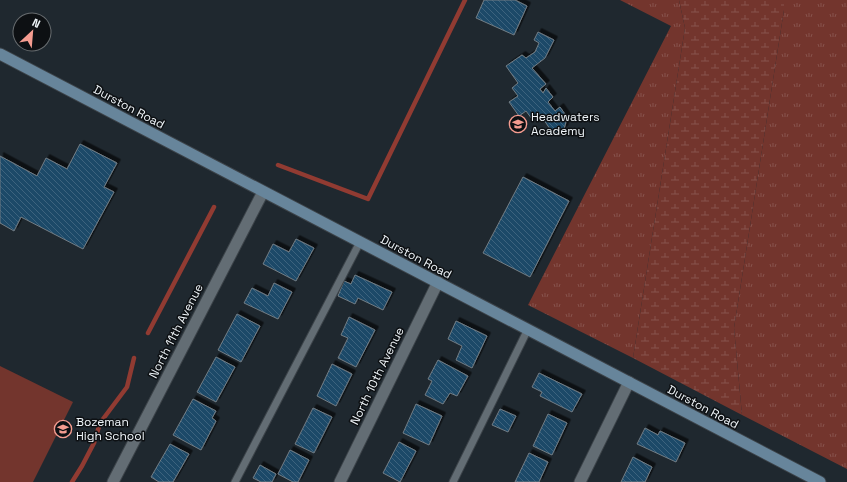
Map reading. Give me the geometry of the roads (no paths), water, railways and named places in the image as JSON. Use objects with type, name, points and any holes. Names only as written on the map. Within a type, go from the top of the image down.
[{"type":"main road","name":"Durston Road","points":[[0,54],[820,482]]},
{"type":"street","name":"North 11th Avenue","points":[[113,482],[263,192]]},
{"type":"street","name":"North 10th Avenue","points":[[340,482],[438,282]]},
{"type":"street","points":[[580,482],[629,382]]},
{"type":"lane","points":[[235,482],[360,242]]},
{"type":"lane","points":[[453,482],[527,330]]},
{"type":"waterway","points":[[278,165],[368,199],[465,0]]},
{"type":"waterway","points":[[148,333],[214,207]]},
{"type":"waterway","points":[[72,482],[94,443],[100,423],[127,387],[134,358]]},
{"type":"place","name":"Headwaters Academy","points":[[518,124]]},
{"type":"place","name":"Bozeman High School","points":[[63,429]]}]
